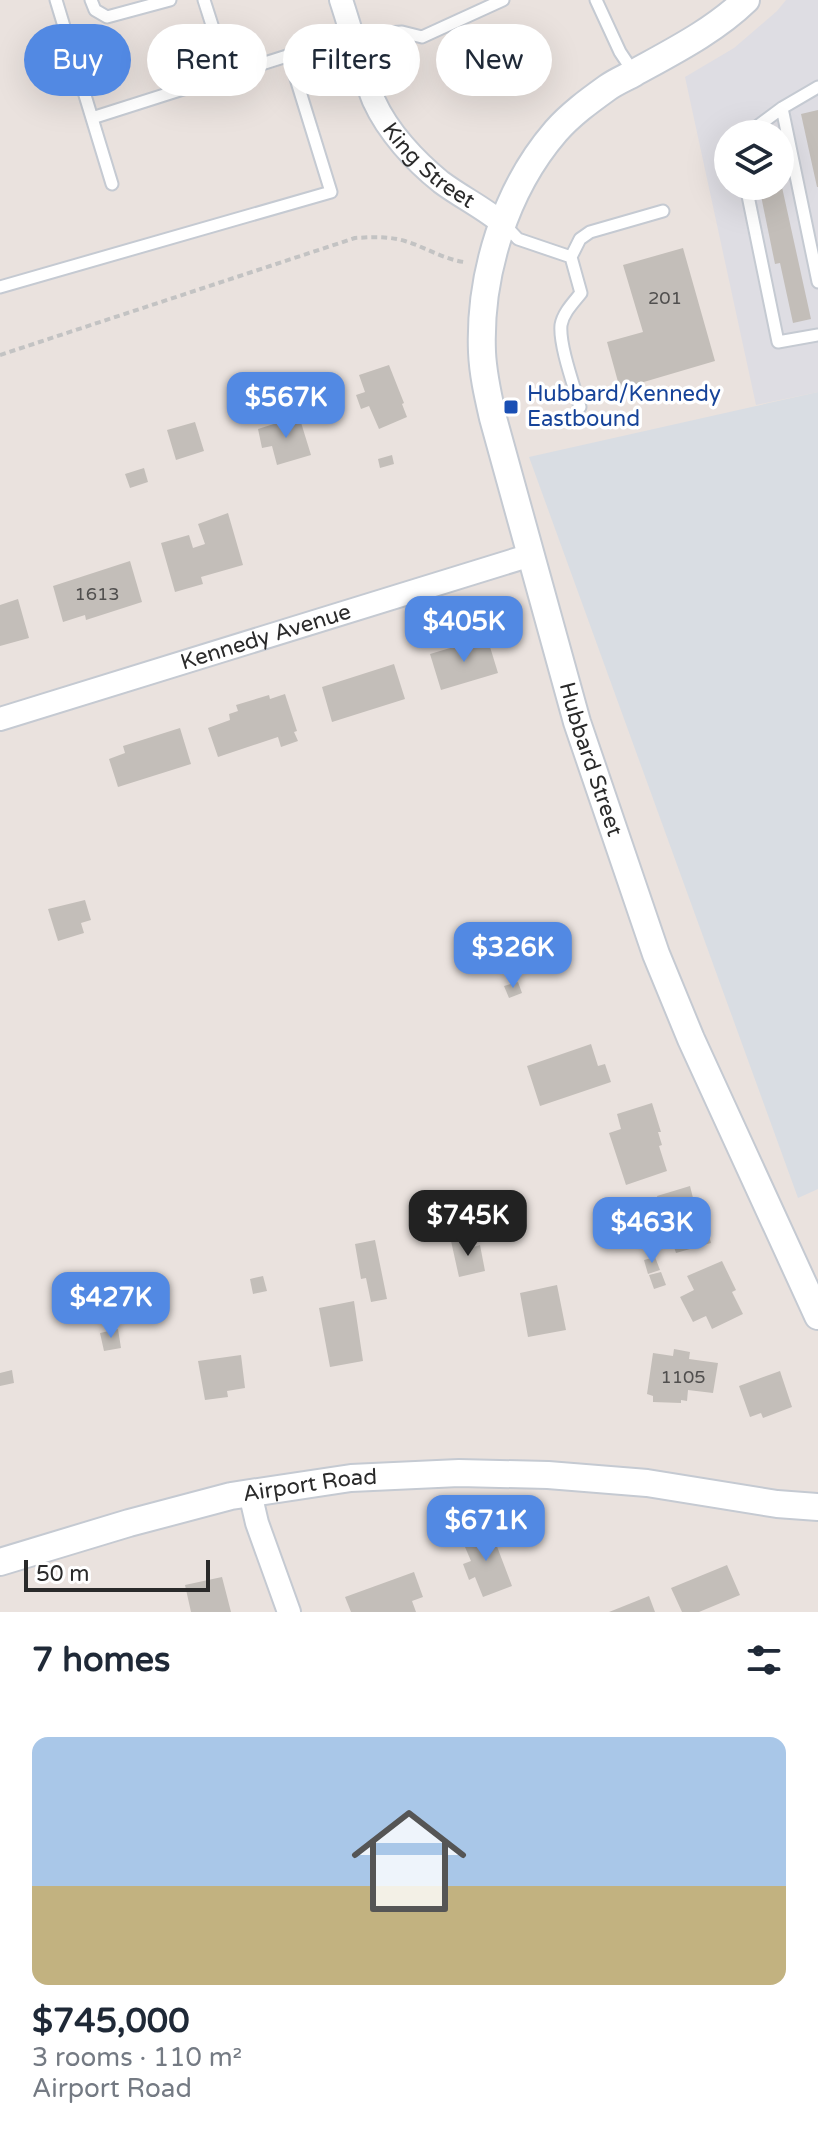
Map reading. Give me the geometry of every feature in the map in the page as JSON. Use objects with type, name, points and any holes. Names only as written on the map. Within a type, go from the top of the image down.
[{"type":"street","name":"King Street","points":[[341,0],[349,24]]},
{"type":"street","name":"Hubbard Street","points":[[746,0],[689,43],[611,85],[579,108],[556,132],[524,178],[503,224],[490,266],[482,322],[482,354],[485,385],[577,722],[656,954],[691,1039],[815,1302]]},
{"type":"street","name":"King Street","points":[[373,96],[410,154],[442,182],[503,224]]},
{"type":"street","name":"Kennedy Avenue","points":[[0,719],[531,555]]},
{"type":"street","name":"Airport Road","points":[[0,1562],[129,1523],[250,1493],[351,1478],[459,1473],[548,1475],[647,1483],[777,1504],[818,1507]]},
{"type":"street","points":[[250,1493],[257,1523],[289,1612]]},
{"type":"lane","points":[[56,0],[112,184]]},
{"type":"lane","points":[[91,0],[95,10],[107,17],[136,4],[170,0]]},
{"type":"lane","points":[[204,0],[212,24]]},
{"type":"lane","points":[[420,36],[503,0]]},
{"type":"lane","points":[[596,0],[620,52],[634,73]]},
{"type":"lane","points":[[766,120],[818,87]]},
{"type":"lane","points":[[92,118],[162,96]]},
{"type":"lane","points":[[0,287],[331,192],[301,96]]},
{"type":"lane","points":[[782,108],[818,282]]},
{"type":"lane","points":[[749,200],[778,342],[818,335]]},
{"type":"lane","points":[[580,407],[562,340],[561,324],[567,310],[581,293],[571,257],[580,239],[590,232],[663,211]]},
{"type":"lane","points":[[503,224],[518,239],[571,257]]},
{"type":"path","points":[[0,355],[355,238],[379,236],[404,240],[455,261],[490,266]]},
{"type":"shaded area","points":[[786,0],[818,0],[818,392],[756,405],[685,77],[734,48]]},
{"type":"shaded area","points":[[818,392],[818,1189],[798,1198],[529,457]]},
{"type":"building","points":[[818,110],[818,187],[817,187],[801,114]]},
{"type":"building","points":[[762,200],[785,200],[811,319],[793,323],[780,263],[775,264]]},
{"type":"building","points":[[683,248],[715,361],[620,389],[607,342],[643,332],[623,265]]},
{"type":"building","points":[[389,365],[407,417],[379,429],[369,406],[361,409],[356,395],[365,392],[359,375]]},
{"type":"building","points":[[299,416],[311,455],[277,465],[272,446],[262,448],[258,429]]},
{"type":"building","points":[[195,422],[204,451],[176,460],[167,430]]},
{"type":"building","points":[[392,455],[394,464],[380,468],[378,459]]},
{"type":"building","points":[[144,468],[148,482],[130,488],[125,474]]},
{"type":"building","points":[[228,513],[243,565],[201,577],[203,584],[175,592],[161,543],[189,535],[193,548],[205,544],[198,524]]},
{"type":"building","points":[[130,561],[142,602],[86,620],[85,615],[63,622],[53,586]]},
{"type":"building","points":[[18,599],[29,638],[0,646],[0,605]]},
{"type":"building","points":[[487,637],[498,673],[441,690],[430,654]]},
{"type":"building","points":[[394,664],[405,699],[332,722],[322,687]]},
{"type":"building","points":[[285,694],[298,741],[281,747],[278,737],[218,757],[208,728],[230,720],[229,714],[238,711],[236,705],[269,695],[270,699]]},
{"type":"building","points":[[180,728],[191,764],[118,787],[109,759],[125,753],[123,746]]},
{"type":"building","points":[[85,900],[91,920],[81,923],[84,933],[58,941],[48,909]]},
{"type":"building","points":[[518,982],[522,993],[509,998],[504,986]]},
{"type":"building","points":[[591,1044],[598,1066],[605,1064],[611,1082],[540,1106],[527,1066]]},
{"type":"building","points":[[652,1103],[661,1132],[658,1132],[662,1145],[659,1146],[667,1171],[626,1185],[609,1133],[621,1129],[617,1114]]},
{"type":"building","points":[[690,1186],[694,1202],[699,1200],[711,1243],[676,1253],[671,1238],[658,1241],[650,1214],[661,1211],[657,1196]]},
{"type":"building","points":[[464,1238],[467,1249],[480,1245],[485,1271],[459,1277],[451,1241]]},
{"type":"building","points":[[375,1240],[387,1299],[371,1302],[366,1278],[361,1279],[355,1244]]},
{"type":"building","points":[[655,1257],[660,1270],[648,1274],[644,1260]]},
{"type":"building","points":[[722,1261],[743,1314],[712,1329],[706,1316],[693,1322],[680,1297],[694,1290],[687,1276]]},
{"type":"building","points":[[661,1272],[666,1285],[654,1289],[649,1275]]},
{"type":"building","points":[[263,1276],[267,1291],[253,1294],[250,1279]]},
{"type":"building","points":[[557,1285],[566,1330],[528,1337],[520,1293]]},
{"type":"building","points":[[354,1301],[363,1361],[330,1367],[319,1308]]},
{"type":"building","points":[[118,1329],[121,1348],[104,1351],[100,1333]]},
{"type":"building","points":[[674,1349],[690,1352],[689,1359],[718,1363],[713,1393],[688,1390],[687,1401],[653,1402],[653,1396],[647,1394],[653,1353],[673,1356]]},
{"type":"building","points":[[241,1355],[245,1388],[227,1391],[228,1397],[205,1400],[198,1361]]},
{"type":"building","points":[[12,1370],[14,1383],[0,1386],[0,1373]]},
{"type":"building","points":[[780,1371],[792,1407],[763,1418],[761,1413],[750,1417],[739,1386]]},
{"type":"building","points":[[490,1528],[512,1586],[483,1597],[475,1577],[469,1580],[463,1564],[471,1561],[462,1540]]},
{"type":"building","points":[[727,1565],[740,1595],[699,1612],[682,1612],[671,1588]]},
{"type":"building","points":[[414,1572],[423,1597],[412,1601],[416,1612],[351,1612],[345,1597]]},
{"type":"building","points":[[222,1577],[231,1612],[191,1612],[185,1585]]},
{"type":"building","points":[[649,1596],[655,1612],[609,1612]]},
{"type":"place","name":"Hubbard/Kennedy Eastbound","points":[[511,407]]}]
